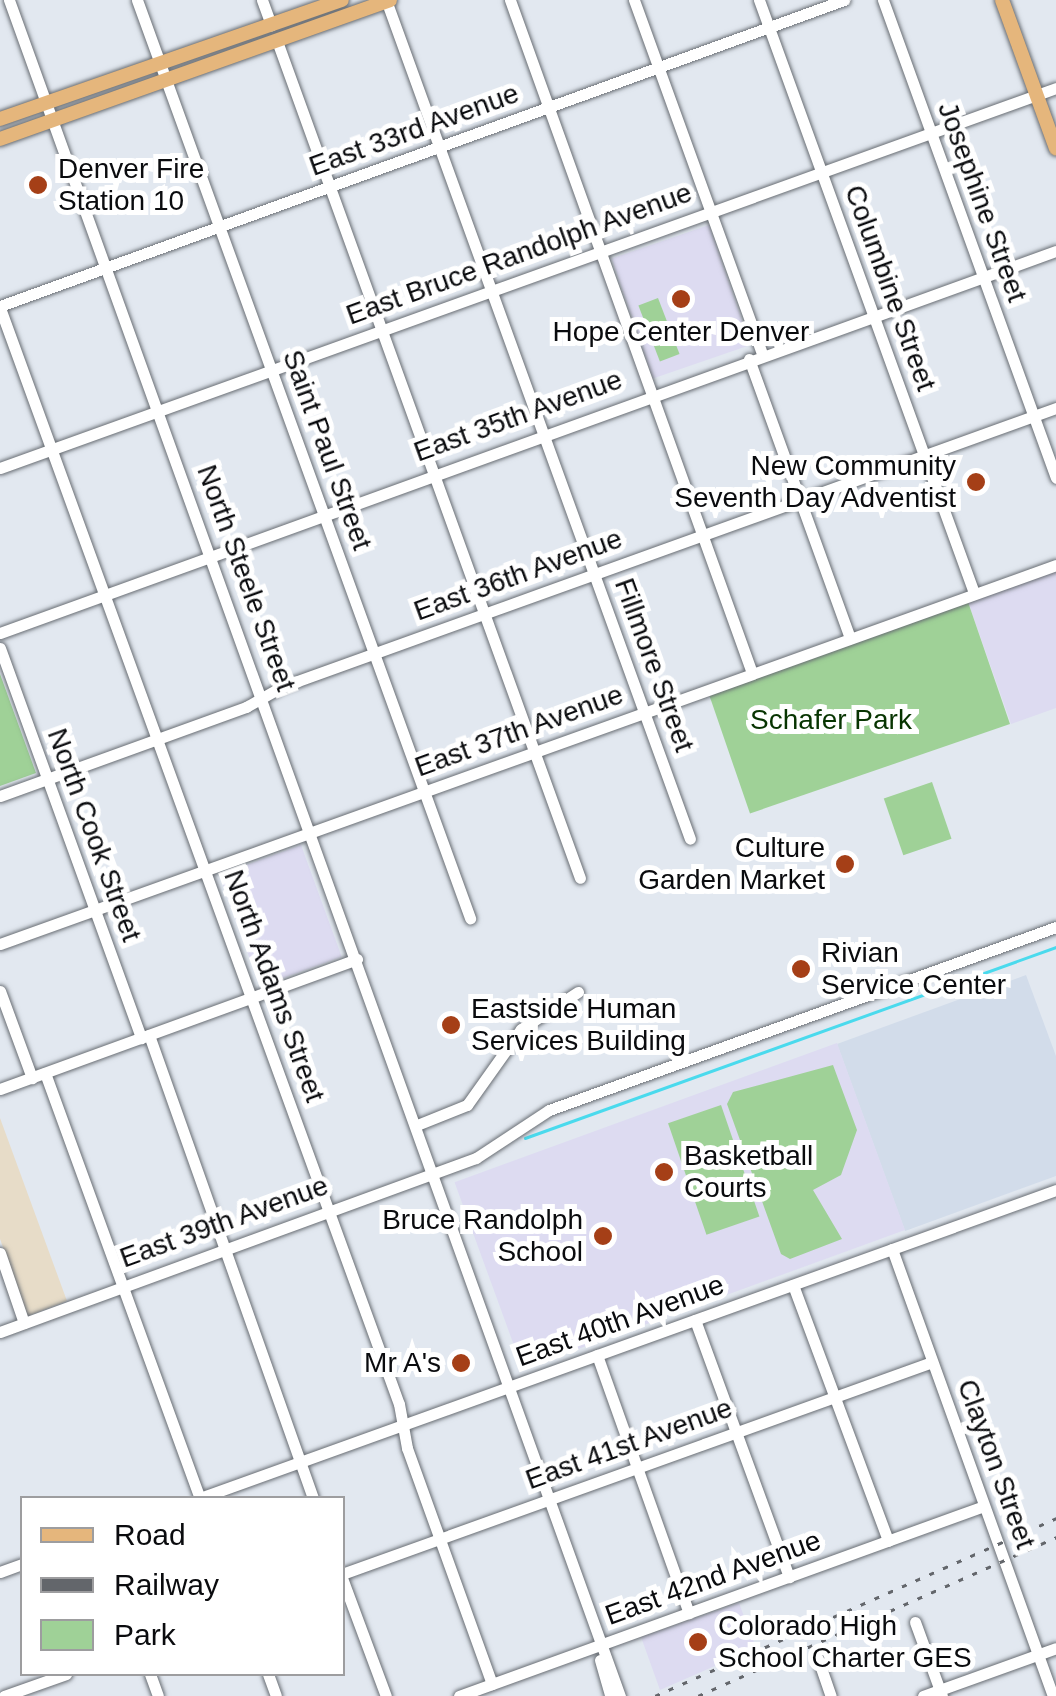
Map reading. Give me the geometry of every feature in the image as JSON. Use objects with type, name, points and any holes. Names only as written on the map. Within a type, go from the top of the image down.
[{"type":"main road","points":[[0,119],[48,106],[342,0]]},
{"type":"main road","points":[[0,139],[387,0]]},
{"type":"main road","points":[[1002,0],[1056,148]]},
{"type":"street","name":"North Steele Street","points":[[9,0],[436,1177],[545,1501],[620,1696]]},
{"type":"street","name":"Saint Paul Street","points":[[137,0],[470,918]]},
{"type":"street","points":[[262,0],[271,26]]},
{"type":"street","name":"Fillmore Street","points":[[387,0],[690,839]]},
{"type":"street","points":[[510,0],[752,673]]},
{"type":"street","points":[[634,0],[762,354]]},
{"type":"street","name":"Columbine Street","points":[[759,0],[974,593]]},
{"type":"street","name":"East 33rd Avenue","points":[[0,307],[844,0]]},
{"type":"street","name":"Josephine Street","points":[[882,0],[1056,478]]},
{"type":"street","points":[[276,41],[580,878]]},
{"type":"street","name":"East Bruce Randolph Avenue","points":[[0,468],[1056,88]]},
{"type":"street","name":"East 35th Avenue","points":[[0,633],[748,359],[1056,251]]},
{"type":"street","name":"North Adams Street","points":[[0,307],[330,1211],[492,1684]]},
{"type":"street","points":[[748,359],[850,638]]},
{"type":"street","name":"East 36th Avenue","points":[[0,796],[374,653],[1056,408]]},
{"type":"street","name":"East 37th Avenue","points":[[0,944],[1056,564]]},
{"type":"street","name":"North Cook Street","points":[[0,648],[95,910],[225,1248],[313,1496]]},
{"type":"street","name":"East 39th Avenue","points":[[0,1332],[225,1248],[436,1177],[549,1110],[1056,927]]},
{"type":"street","points":[[0,1089],[357,959]]},
{"type":"street","points":[[0,990],[32,1078]]},
{"type":"street","points":[[417,1125],[467,1105],[522,1028],[578,992]]},
{"type":"street","points":[[45,1073],[199,1496]]},
{"type":"street","name":"East 40th Avenue","points":[[206,1496],[1056,1190]]},
{"type":"street","name":"Clayton Street","points":[[892,1249],[1052,1696]]},
{"type":"street","points":[[0,1254],[24,1322]]},
{"type":"street","points":[[793,1284],[888,1541]]},
{"type":"street","points":[[695,1320],[789,1577]]},
{"type":"street","points":[[597,1356],[688,1613]]},
{"type":"street","name":"East 41st Avenue","points":[[345,1575],[932,1362]]},
{"type":"street","name":"East 42nd Avenue","points":[[459,1696],[984,1506]]},
{"type":"street","points":[[345,1584],[386,1696]]},
{"type":"street","points":[[916,1622],[941,1693]]},
{"type":"street","name":"North Steele Street","points":[[598,1646],[610,1696]]},
{"type":"street","points":[[923,1696],[941,1693],[1056,1648]]},
{"type":"street","points":[[818,1659],[831,1696]]},
{"type":"street","points":[[4,1696],[36,1690],[62,1676]]},
{"type":"shaded area","name":"Hope Center Denver","points":[[709,225],[750,345],[653,379],[612,259]]},
{"type":"shaded area","points":[[1056,570],[1056,708],[1011,724],[968,602]]},
{"type":"shaded area","points":[[301,845],[342,957],[260,987],[219,875]]},
{"type":"shaded area","points":[[1026,975],[1056,1056],[1056,1176],[905,1231],[837,1044]]},
{"type":"shaded area","points":[[837,1043],[905,1230],[523,1369],[455,1182]]},
{"type":"shaded area","points":[[0,1118],[67,1301],[28,1316],[0,1239]]},
{"type":"shaded area","name":"Colorado High School Charter GES","points":[[739,1603],[756,1648],[660,1690],[641,1637]]},
{"type":"green space","points":[[658,298],[680,354],[660,362],[638,306]]},
{"type":"green space","name":"Schafer Park","points":[[968,602],[1010,724],[750,814],[708,692]]},
{"type":"green space","points":[[0,674],[36,773],[0,786]]},
{"type":"green space","points":[[932,782],[952,839],[903,855],[884,799]]},
{"type":"green space","points":[[833,1065],[857,1130],[841,1175],[813,1190],[842,1239],[790,1259],[781,1254],[727,1104],[733,1092]]},
{"type":"green space","points":[[721,1105],[759,1217],[706,1235],[668,1123]]},
{"type":"waterway","points":[[525,1138],[1056,947]]},
{"type":"railway","points":[[655,1696],[1056,1518]]},
{"type":"railway","points":[[698,1696],[1056,1537]]},
{"type":"place","name":"Denver Fire Station 10","points":[[38,185]]},
{"type":"place","name":"Hope Center Denver","points":[[681,299]]},
{"type":"place","name":"New Community Seventh Day Adventist","points":[[976,482]]},
{"type":"place","name":"Culture Garden Market","points":[[845,864]]},
{"type":"place","name":"Rivian Service Center","points":[[801,969]]},
{"type":"place","name":"Eastside Human Services Building","points":[[451,1025]]},
{"type":"place","name":"Basketball Courts","points":[[664,1172]]},
{"type":"place","name":"Bruce Randolph School","points":[[603,1236]]},
{"type":"place","name":"Mr A's","points":[[461,1363]]},
{"type":"place","name":"Colorado High School Charter GES","points":[[698,1642]]}]
